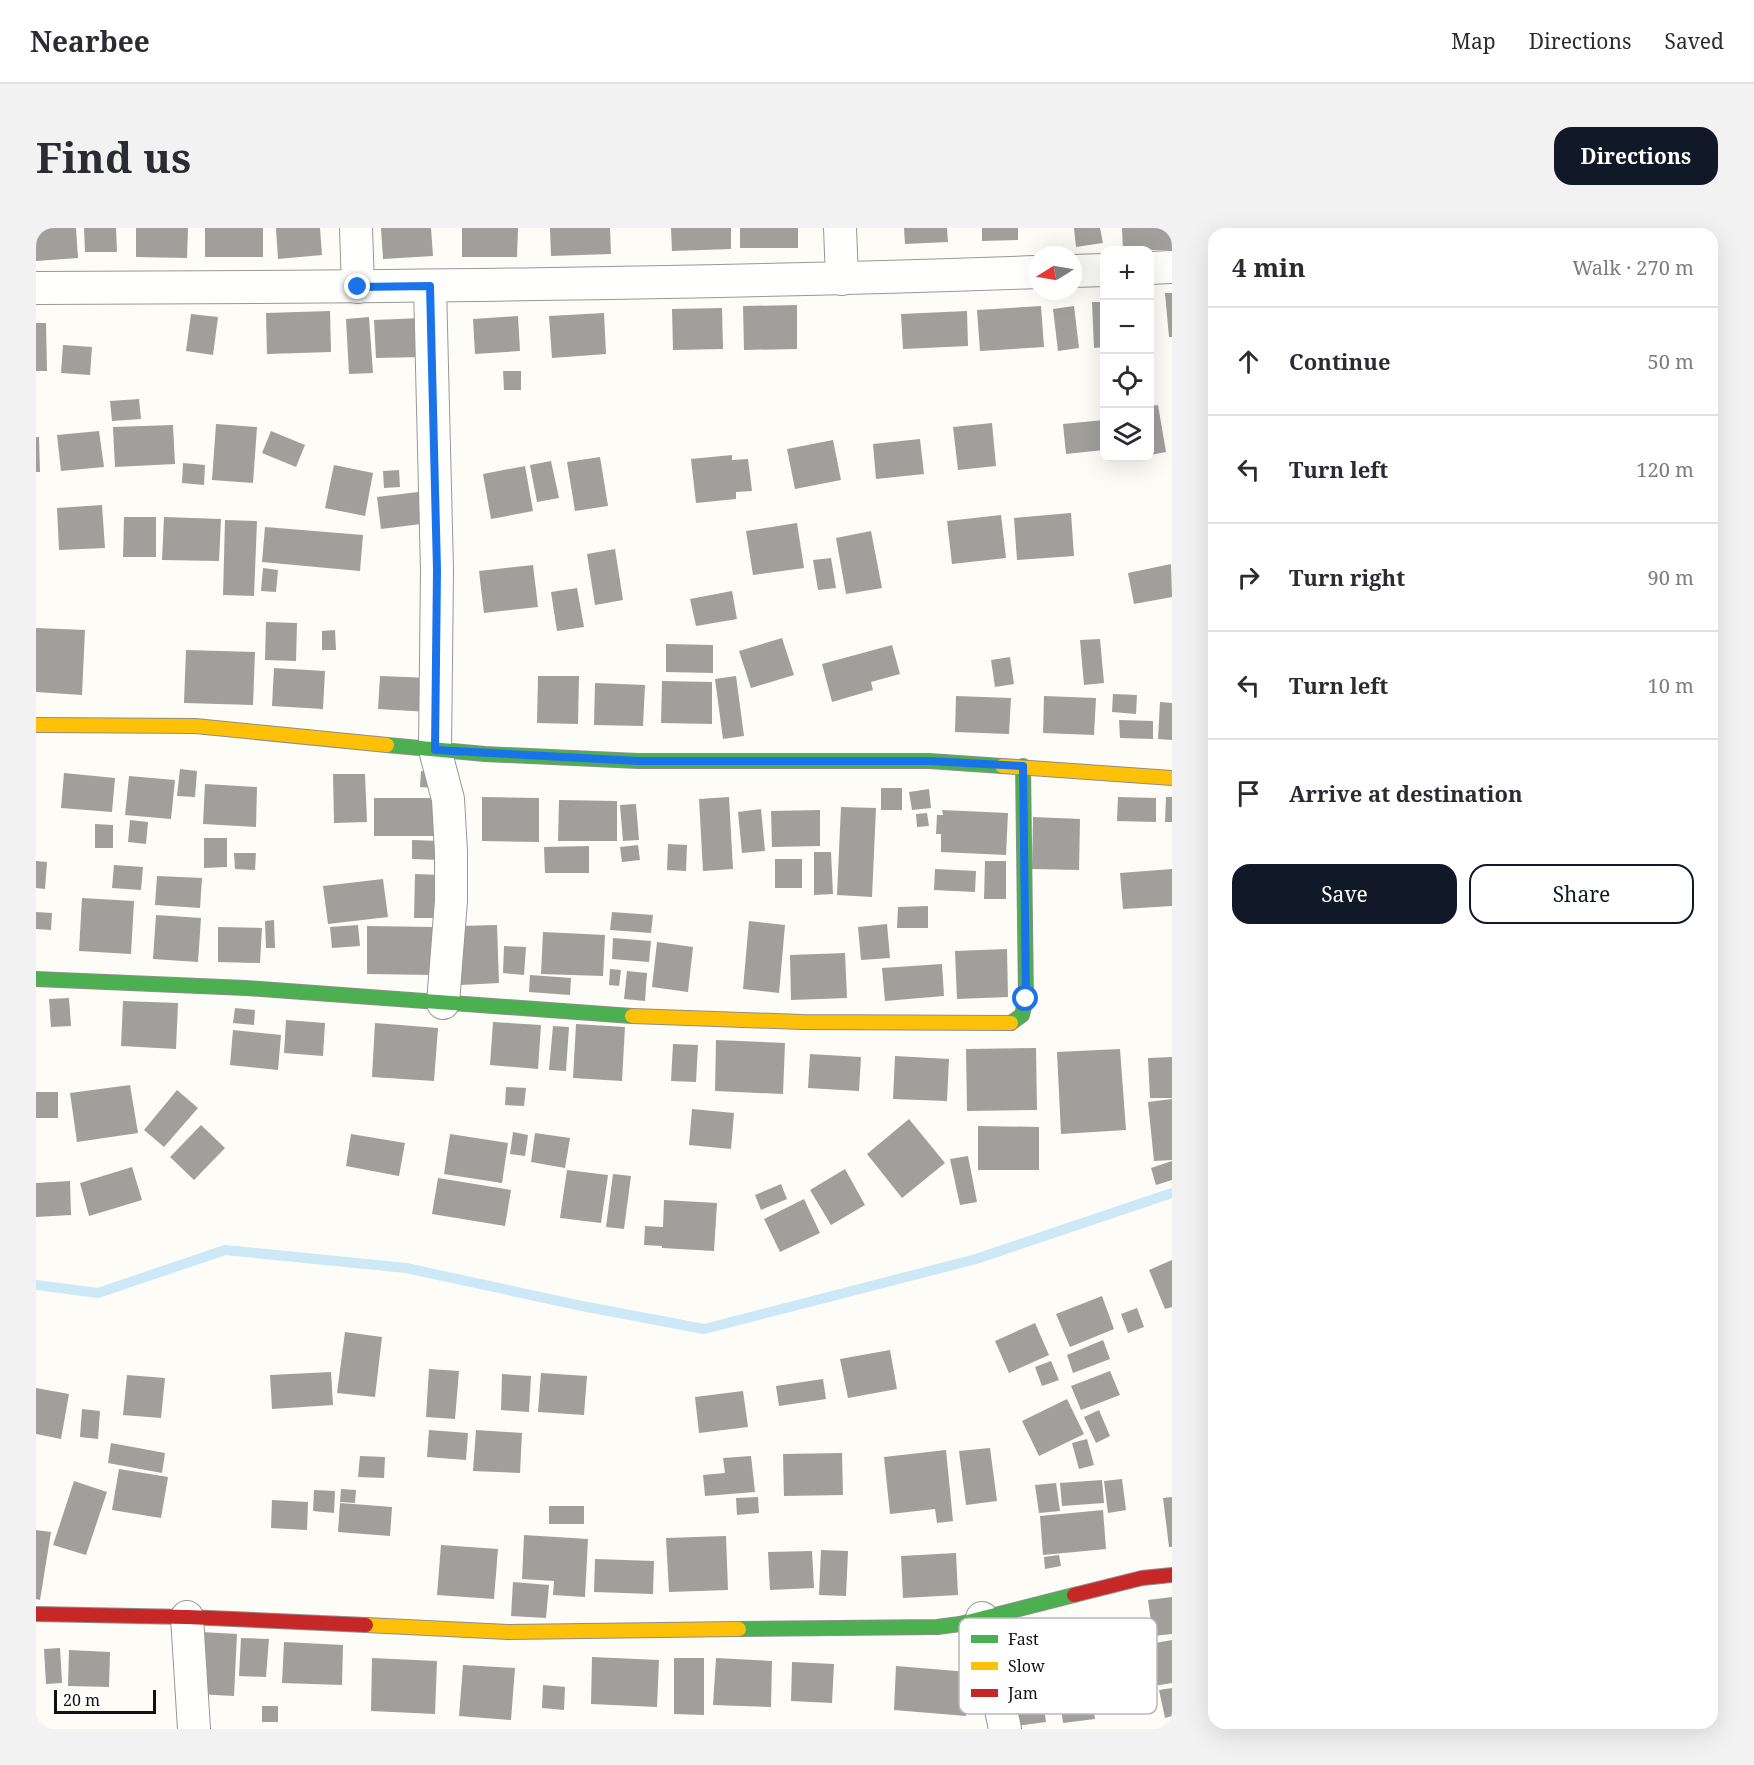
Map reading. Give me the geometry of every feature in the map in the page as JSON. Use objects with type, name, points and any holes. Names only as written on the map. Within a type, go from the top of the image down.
[{"type":"street","points":[[356,228],[358,287]]},
{"type":"street","points":[[840,228],[842,279]]},
{"type":"street","points":[[1154,268],[1172,267]]},
{"type":"street","points":[[1082,271],[1100,270]]},
{"type":"street","points":[[36,288],[430,286],[842,279],[1028,272]]},
{"type":"street","points":[[430,286],[437,570],[435,750],[448,799],[451,852],[451,901],[443,1003]]},
{"type":"street","points":[[36,725],[195,726],[435,750],[638,761],[928,761],[1172,778]]},
{"type":"street","points":[[36,979],[124,980],[598,1014],[832,1023],[1008,1024],[1018,1021],[1024,1013],[1026,999],[1023,766]]},
{"type":"street","points":[[982,1618],[1142,1578],[1172,1575]]},
{"type":"street","points":[[36,1614],[187,1617],[508,1632],[937,1627],[959,1623]]},
{"type":"street","points":[[187,1617],[194,1729]]},
{"type":"street","points":[[1002,1714],[1005,1729]]},
{"type":"building","points":[[36,228],[76,228],[78,258],[36,261]]},
{"type":"building","points":[[84,228],[116,228],[117,252],[85,252]]},
{"type":"building","points":[[136,228],[188,228],[187,258],[136,257]]},
{"type":"building","points":[[205,228],[263,228],[263,257],[205,257]]},
{"type":"building","points":[[276,228],[320,228],[322,255],[278,259]]},
{"type":"building","points":[[381,228],[431,228],[433,256],[383,259]]},
{"type":"building","points":[[462,228],[518,228],[517,257],[462,257]]},
{"type":"building","points":[[550,228],[610,228],[611,254],[551,256]]},
{"type":"building","points":[[671,228],[731,228],[731,249],[672,251]]},
{"type":"building","points":[[740,228],[798,228],[798,248],[740,248]]},
{"type":"building","points":[[904,228],[947,228],[948,242],[905,244]]},
{"type":"building","points":[[982,228],[1018,228],[1018,240],[982,241]]},
{"type":"building","points":[[1074,228],[1100,228],[1103,243],[1076,246]]},
{"type":"building","points":[[1122,228],[1172,228],[1172,250],[1154,250],[1154,246],[1123,246]]},
{"type":"building","points":[[1165,293],[1172,293],[1172,337],[1169,337]]},
{"type":"building","points":[[1092,302],[1100,302],[1100,347],[1094,348]]},
{"type":"building","points":[[797,305],[797,349],[744,350],[743,306]]},
{"type":"building","points":[[1041,306],[1044,347],[980,351],[977,310]]},
{"type":"building","points":[[1074,306],[1079,348],[1058,351],[1053,309]]},
{"type":"building","points":[[722,308],[723,349],[673,350],[672,309]]},
{"type":"building","points":[[330,311],[331,352],[267,354],[266,313]]},
{"type":"building","points":[[967,311],[968,346],[903,349],[901,314]]},
{"type":"building","points":[[604,313],[606,354],[552,358],[549,316]]},
{"type":"building","points":[[191,314],[218,317],[213,355],[186,351]]},
{"type":"building","points":[[518,316],[520,351],[475,354],[473,319]]},
{"type":"building","points":[[369,317],[373,373],[349,374],[346,319]]},
{"type":"building","points":[[421,318],[422,357],[376,358],[374,320]]},
{"type":"building","points":[[36,323],[46,323],[47,371],[36,371]]},
{"type":"building","points":[[63,345],[92,347],[90,375],[61,373]]},
{"type":"building","points":[[503,371],[521,371],[521,390],[504,390]]},
{"type":"building","points":[[139,399],[141,419],[112,421],[110,401]]},
{"type":"building","points":[[1158,405],[1166,452],[1154,454],[1154,408],[1154,406]]},
{"type":"building","points":[[1100,420],[1100,450],[1066,454],[1063,424]]},
{"type":"building","points":[[992,423],[996,466],[958,470],[953,427]]},
{"type":"building","points":[[216,424],[257,427],[253,483],[212,480]]},
{"type":"building","points":[[173,425],[175,464],[115,467],[113,427]]},
{"type":"building","points":[[99,431],[104,467],[61,471],[57,435]]},
{"type":"building","points":[[271,431],[305,445],[296,467],[262,453]]},
{"type":"building","points":[[36,437],[39,437],[40,472],[36,472]]},
{"type":"building","points":[[920,439],[924,474],[876,479],[873,444]]},
{"type":"building","points":[[833,440],[841,480],[795,489],[787,449]]},
{"type":"building","points":[[732,455],[732,460],[748,459],[752,491],[736,492],[736,499],[696,503],[691,459]]},
{"type":"building","points":[[600,457],[608,506],[575,511],[567,462]]},
{"type":"building","points":[[551,461],[559,498],[537,502],[530,465]]},
{"type":"building","points":[[183,463],[205,465],[204,485],[182,483]]},
{"type":"building","points":[[334,465],[373,473],[365,516],[325,508]]},
{"type":"building","points":[[525,466],[533,511],[491,519],[483,474]]},
{"type":"building","points":[[399,470],[400,487],[384,488],[383,471]]},
{"type":"building","points":[[426,491],[429,523],[381,529],[377,497]]},
{"type":"building","points":[[102,505],[105,548],[59,550],[57,508]]},
{"type":"building","points":[[1071,513],[1074,556],[1017,560],[1014,518]]},
{"type":"building","points":[[1001,515],[1006,558],[952,564],[947,521]]},
{"type":"building","points":[[124,517],[156,517],[156,557],[123,557]]},
{"type":"building","points":[[164,517],[221,519],[219,561],[162,560]]},
{"type":"building","points":[[225,520],[257,521],[254,596],[223,595]]},
{"type":"building","points":[[797,523],[804,568],[753,575],[746,531]]},
{"type":"building","points":[[265,527],[363,535],[360,571],[262,562]]},
{"type":"building","points":[[871,531],[882,588],[846,594],[836,538]]},
{"type":"building","points":[[615,549],[623,600],[595,605],[587,554]]},
{"type":"building","points":[[831,558],[836,588],[818,590],[813,560]]},
{"type":"building","points":[[1171,564],[1172,597],[1134,604],[1128,573]]},
{"type":"building","points":[[533,565],[538,607],[484,613],[479,571]]},
{"type":"building","points":[[263,568],[278,570],[276,592],[261,591]]},
{"type":"building","points":[[577,588],[584,627],[557,631],[551,592]]},
{"type":"building","points":[[732,591],[737,619],[696,626],[690,599]]},
{"type":"building","points":[[266,622],[297,623],[296,661],[265,660]]},
{"type":"building","points":[[36,628],[85,630],[82,695],[36,692]]},
{"type":"building","points":[[335,630],[336,650],[322,650],[322,631]]},
{"type":"building","points":[[782,638],[794,675],[751,688],[739,651]]},
{"type":"building","points":[[1100,639],[1104,683],[1084,685],[1080,640]]},
{"type":"building","points":[[666,644],[713,645],[713,673],[666,672]]},
{"type":"building","points":[[892,645],[900,674],[871,682],[873,690],[832,702],[822,664]]},
{"type":"building","points":[[186,650],[255,652],[253,705],[184,703]]},
{"type":"building","points":[[1010,657],[1014,684],[995,687],[991,660]]},
{"type":"building","points":[[274,668],[325,671],[323,709],[272,706]]},
{"type":"building","points":[[380,676],[431,678],[429,712],[378,709]]},
{"type":"building","points":[[538,676],[579,676],[578,724],[537,723]]},
{"type":"building","points":[[736,676],[744,736],[723,739],[715,679]]},
{"type":"building","points":[[662,681],[712,682],[712,724],[661,723]]},
{"type":"building","points":[[595,683],[645,685],[643,726],[594,725]]},
{"type":"building","points":[[1113,694],[1137,695],[1136,714],[1112,712]]},
{"type":"building","points":[[956,696],[1011,698],[1009,734],[955,732]]},
{"type":"building","points":[[1044,696],[1096,698],[1094,735],[1043,733]]},
{"type":"building","points":[[1160,702],[1172,703],[1172,740],[1158,739]]},
{"type":"building","points":[[1119,720],[1153,721],[1153,739],[1120,738]]},
{"type":"building","points":[[180,769],[197,771],[195,797],[177,796]]},
{"type":"building","points":[[421,771],[436,772],[434,788],[420,787]]},
{"type":"building","points":[[64,773],[115,778],[112,812],[61,808]]},
{"type":"building","points":[[333,774],[365,774],[367,822],[334,823]]},
{"type":"building","points":[[129,776],[175,780],[171,819],[125,815]]},
{"type":"building","points":[[205,784],[257,787],[256,827],[203,824]]},
{"type":"building","points":[[881,788],[902,788],[902,810],[881,810]]},
{"type":"building","points":[[929,789],[931,808],[912,810],[909,792]]},
{"type":"building","points":[[482,797],[539,798],[539,842],[482,841]]},
{"type":"building","points":[[729,797],[733,869],[703,871],[699,799]]},
{"type":"building","points":[[1118,797],[1156,798],[1156,822],[1117,821]]},
{"type":"building","points":[[1166,797],[1172,797],[1172,822],[1165,822]]},
{"type":"building","points":[[374,798],[440,798],[440,836],[374,836]]},
{"type":"building","points":[[559,800],[617,801],[617,841],[558,841]]},
{"type":"building","points":[[636,804],[639,840],[623,841],[620,805]]},
{"type":"building","points":[[841,807],[876,808],[872,897],[837,895]]},
{"type":"building","points":[[761,809],[765,851],[742,853],[738,812]]},
{"type":"building","points":[[820,810],[820,846],[772,847],[771,811]]},
{"type":"building","points":[[942,810],[1008,813],[1006,855],[941,852],[941,834],[936,834],[937,815],[943,815]]},
{"type":"building","points":[[927,813],[929,826],[917,827],[916,814]]},
{"type":"building","points":[[1033,817],[1080,819],[1079,870],[1032,869]]},
{"type":"building","points":[[130,820],[148,822],[146,844],[128,842]]},
{"type":"building","points":[[95,824],[113,825],[113,848],[95,848]]},
{"type":"building","points":[[204,838],[227,838],[227,867],[204,868]]},
{"type":"building","points":[[412,840],[440,841],[440,860],[412,859]]},
{"type":"building","points":[[668,844],[687,845],[686,871],[667,870]]},
{"type":"building","points":[[638,845],[640,860],[622,862],[620,847]]},
{"type":"building","points":[[589,846],[589,873],[545,873],[544,847]]},
{"type":"building","points":[[814,852],[831,852],[833,894],[814,895]]},
{"type":"building","points":[[234,853],[256,853],[255,870],[235,869]]},
{"type":"building","points":[[775,859],[802,859],[802,888],[775,888]]},
{"type":"building","points":[[36,861],[47,862],[45,889],[36,888]]},
{"type":"building","points":[[985,861],[1006,861],[1006,899],[984,899]]},
{"type":"building","points":[[114,865],[143,867],[141,890],[112,888]]},
{"type":"building","points":[[935,869],[976,871],[975,892],[934,890]]},
{"type":"building","points":[[1172,869],[1172,906],[1123,909],[1120,873]]},
{"type":"building","points":[[415,874],[441,875],[441,918],[414,918]]},
{"type":"building","points":[[157,876],[202,878],[200,908],[155,905]]},
{"type":"building","points":[[383,879],[388,917],[328,924],[323,886]]},
{"type":"building","points":[[82,898],[134,901],[131,954],[79,951]]},
{"type":"building","points":[[928,906],[928,928],[897,928],[898,907]]},
{"type":"building","points":[[36,912],[52,913],[51,930],[36,929]]},
{"type":"building","points":[[612,912],[653,915],[651,933],[610,930]]},
{"type":"building","points":[[156,915],[201,918],[198,962],[153,959]]},
{"type":"building","points":[[274,920],[275,948],[266,948],[265,921]]},
{"type":"building","points":[[749,921],[785,925],[779,993],[743,989]]},
{"type":"building","points":[[887,924],[890,958],[861,960],[858,927]]},
{"type":"building","points":[[358,925],[360,946],[332,948],[330,927]]},
{"type":"building","points":[[497,925],[499,983],[461,985],[458,926]]},
{"type":"building","points":[[367,926],[433,927],[432,975],[367,974]]},
{"type":"building","points":[[218,927],[262,928],[260,963],[218,962]]},
{"type":"building","points":[[543,932],[605,935],[603,976],[541,974]]},
{"type":"building","points":[[613,938],[651,941],[649,962],[612,959]]},
{"type":"building","points":[[657,942],[693,947],[688,992],[652,987]]},
{"type":"building","points":[[504,946],[526,947],[524,975],[503,973]]},
{"type":"building","points":[[1007,949],[1008,997],[957,999],[955,951]]},
{"type":"building","points":[[845,953],[847,998],[791,1000],[790,955]]},
{"type":"building","points":[[942,964],[944,996],[885,1001],[882,968]]},
{"type":"building","points":[[610,969],[621,970],[619,986],[609,985]]},
{"type":"building","points":[[627,971],[647,973],[645,1001],[624,999]]},
{"type":"building","points":[[530,975],[571,978],[570,995],[529,992]]},
{"type":"building","points":[[69,998],[71,1026],[51,1027],[49,999]]},
{"type":"building","points":[[123,1001],[178,1003],[176,1049],[121,1046]]},
{"type":"building","points":[[235,1008],[255,1010],[254,1025],[233,1023]]},
{"type":"building","points":[[286,1020],[325,1023],[323,1056],[284,1053]]},
{"type":"building","points":[[493,1022],[541,1025],[538,1069],[490,1065]]},
{"type":"building","points":[[375,1023],[438,1028],[434,1081],[372,1077]]},
{"type":"building","points":[[576,1024],[625,1027],[622,1081],[573,1078]]},
{"type":"building","points":[[553,1026],[569,1027],[566,1071],[549,1070]]},
{"type":"building","points":[[233,1030],[281,1035],[278,1070],[230,1065]]},
{"type":"building","points":[[716,1040],[785,1043],[783,1094],[715,1091]]},
{"type":"building","points":[[673,1044],[698,1045],[696,1082],[671,1081]]},
{"type":"building","points":[[1036,1048],[1037,1110],[967,1111],[966,1049]]},
{"type":"building","points":[[1120,1049],[1126,1130],[1061,1134],[1057,1052]]},
{"type":"building","points":[[810,1054],[861,1057],[859,1091],[808,1088]]},
{"type":"building","points":[[895,1056],[949,1059],[947,1101],[893,1099]]},
{"type":"building","points":[[1172,1057],[1172,1098],[1150,1098],[1148,1058]]},
{"type":"building","points":[[130,1085],[138,1133],[77,1142],[70,1093]]},
{"type":"building","points":[[506,1087],[526,1088],[524,1106],[505,1105]]},
{"type":"building","points":[[177,1090],[198,1108],[164,1147],[144,1130]]},
{"type":"building","points":[[36,1092],[58,1092],[58,1118],[36,1118]]},
{"type":"building","points":[[1172,1099],[1172,1160],[1154,1161],[1148,1102]]},
{"type":"building","points":[[692,1109],[734,1113],[731,1149],[689,1145]]},
{"type":"building","points":[[909,1119],[945,1163],[902,1198],[867,1154]]},
{"type":"building","points":[[201,1125],[225,1148],[194,1180],[170,1157]]},
{"type":"building","points":[[978,1126],[1039,1127],[1039,1170],[978,1170]]},
{"type":"building","points":[[513,1132],[528,1135],[525,1156],[510,1154]]},
{"type":"building","points":[[535,1133],[570,1138],[565,1168],[531,1162]]},
{"type":"building","points":[[351,1134],[405,1143],[399,1176],[346,1166]]},
{"type":"building","points":[[450,1134],[508,1143],[502,1183],[444,1174]]},
{"type":"building","points":[[968,1156],[977,1202],[960,1205],[950,1159]]},
{"type":"building","points":[[1172,1161],[1172,1180],[1156,1185],[1151,1168]]},
{"type":"building","points":[[132,1167],[142,1200],[89,1216],[80,1183]]},
{"type":"building","points":[[845,1169],[865,1205],[831,1225],[810,1190]]},
{"type":"building","points":[[567,1170],[608,1175],[601,1223],[560,1218]]},
{"type":"building","points":[[613,1174],[631,1176],[624,1229],[606,1227]]},
{"type":"building","points":[[438,1178],[511,1190],[505,1226],[432,1214]]},
{"type":"building","points":[[70,1181],[71,1215],[36,1217],[36,1183]]},
{"type":"building","points":[[781,1184],[787,1199],[761,1210],[755,1195]]},
{"type":"building","points":[[804,1199],[820,1233],[780,1252],[764,1219]]},
{"type":"building","points":[[664,1200],[717,1203],[714,1251],[644,1245],[645,1226],[663,1227]]},
{"type":"building","points":[[1172,1260],[1172,1307],[1165,1309],[1149,1270]]},
{"type":"building","points":[[1102,1296],[1114,1329],[1070,1347],[1056,1314]]},
{"type":"building","points":[[1137,1308],[1144,1327],[1128,1333],[1121,1314]]},
{"type":"building","points":[[1035,1323],[1049,1355],[1009,1373],[995,1341]]},
{"type":"building","points":[[345,1332],[382,1337],[375,1397],[337,1393]]},
{"type":"building","points":[[1103,1340],[1110,1359],[1073,1373],[1067,1355]]},
{"type":"building","points":[[890,1350],[897,1389],[848,1398],[840,1359]]},
{"type":"building","points":[[1051,1361],[1059,1380],[1042,1386],[1035,1367]]},
{"type":"building","points":[[429,1369],[459,1371],[455,1419],[426,1417]]},
{"type":"building","points":[[1110,1371],[1120,1395],[1081,1410],[1071,1386]]},
{"type":"building","points":[[331,1372],[333,1405],[272,1409],[270,1375]]},
{"type":"building","points":[[541,1373],[587,1376],[584,1415],[538,1412]]},
{"type":"building","points":[[502,1374],[531,1376],[529,1412],[501,1410]]},
{"type":"building","points":[[127,1375],[165,1378],[161,1418],[123,1415]]},
{"type":"building","points":[[823,1379],[826,1399],[779,1406],[776,1386]]},
{"type":"building","points":[[36,1388],[69,1394],[61,1439],[36,1434]]},
{"type":"building","points":[[743,1391],[748,1427],[699,1433],[695,1397]]},
{"type":"building","points":[[1067,1399],[1084,1434],[1039,1456],[1022,1421]]},
{"type":"building","points":[[82,1409],[100,1411],[98,1439],[80,1437]]},
{"type":"building","points":[[1099,1410],[1110,1436],[1096,1443],[1084,1417]]},
{"type":"building","points":[[429,1430],[468,1433],[466,1460],[427,1457]]},
{"type":"building","points":[[476,1430],[522,1433],[520,1473],[473,1471]]},
{"type":"building","points":[[1087,1439],[1094,1465],[1079,1469],[1072,1443]]},
{"type":"building","points":[[111,1443],[165,1453],[162,1473],[108,1463]]},
{"type":"building","points":[[990,1448],[997,1501],[966,1505],[959,1451]]},
{"type":"building","points":[[946,1450],[953,1521],[937,1523],[935,1509],[890,1514],[884,1457]]},
{"type":"building","points":[[842,1453],[843,1495],[784,1496],[783,1454]]},
{"type":"building","points":[[360,1456],[385,1457],[384,1478],[358,1477]]},
{"type":"building","points":[[751,1456],[755,1492],[705,1496],[703,1475],[725,1473],[723,1458]]},
{"type":"building","points":[[119,1469],[168,1477],[161,1518],[112,1510]]},
{"type":"building","points":[[1122,1479],[1126,1510],[1108,1513],[1104,1481]]},
{"type":"building","points":[[1102,1480],[1104,1503],[1062,1506],[1060,1483]]},
{"type":"building","points":[[74,1481],[107,1492],[86,1555],[53,1545]]},
{"type":"building","points":[[1056,1483],[1060,1511],[1039,1513],[1035,1485]]},
{"type":"building","points":[[341,1489],[356,1490],[355,1503],[340,1502]]},
{"type":"building","points":[[314,1490],[335,1491],[334,1513],[313,1511]]},
{"type":"building","points":[[758,1497],[759,1513],[737,1515],[736,1498]]},
{"type":"building","points":[[1172,1497],[1172,1547],[1169,1547],[1163,1498]]},
{"type":"building","points":[[272,1500],[308,1502],[307,1530],[271,1528]]},
{"type":"building","points":[[340,1503],[392,1507],[390,1536],[338,1532]]},
{"type":"building","points":[[549,1506],[584,1506],[584,1524],[549,1524]]},
{"type":"building","points":[[1103,1510],[1106,1549],[1043,1555],[1040,1516]]},
{"type":"building","points":[[36,1530],[51,1532],[40,1600],[36,1599]]},
{"type":"building","points":[[524,1535],[588,1539],[585,1597],[553,1595],[554,1581],[522,1579]]},
{"type":"building","points":[[726,1536],[728,1590],[669,1592],[666,1538]]},
{"type":"building","points":[[441,1545],[498,1549],[494,1599],[437,1595]]},
{"type":"building","points":[[821,1550],[848,1551],[846,1596],[819,1595]]},
{"type":"building","points":[[812,1551],[814,1588],[770,1590],[768,1552]]},
{"type":"building","points":[[956,1553],[958,1595],[903,1598],[901,1556]]},
{"type":"building","points":[[1059,1555],[1061,1566],[1045,1569],[1044,1557]]},
{"type":"building","points":[[595,1559],[654,1561],[653,1594],[594,1592]]},
{"type":"building","points":[[513,1582],[549,1585],[546,1618],[511,1616]]},
{"type":"building","points":[[1172,1597],[1172,1634],[1157,1636],[1157,1618],[1150,1618],[1148,1600]]},
{"type":"building","points":[[201,1632],[237,1634],[234,1696],[197,1694]]},
{"type":"building","points":[[241,1638],[269,1639],[266,1677],[239,1676]]},
{"type":"building","points":[[1172,1640],[1172,1683],[1157,1685],[1157,1643]]},
{"type":"building","points":[[284,1642],[343,1645],[342,1685],[282,1683]]},
{"type":"building","points":[[60,1648],[62,1683],[46,1684],[44,1649]]},
{"type":"building","points":[[69,1650],[110,1652],[109,1687],[68,1686]]},
{"type":"building","points":[[592,1657],[659,1660],[657,1707],[591,1704]]},
{"type":"building","points":[[372,1658],[437,1661],[435,1714],[371,1711]]},
{"type":"building","points":[[674,1658],[704,1658],[704,1715],[674,1714]]},
{"type":"building","points":[[716,1658],[772,1661],[771,1707],[713,1705]]},
{"type":"building","points":[[792,1662],[834,1664],[832,1703],[791,1701]]},
{"type":"building","points":[[463,1665],[515,1668],[511,1720],[459,1716]]},
{"type":"building","points":[[896,1666],[959,1671],[959,1714],[966,1714],[966,1716],[894,1710]]},
{"type":"building","points":[[543,1685],[565,1687],[564,1710],[542,1708]]},
{"type":"building","points":[[1172,1688],[1172,1716],[1165,1718],[1159,1690]]},
{"type":"building","points":[[262,1706],[278,1706],[278,1722],[262,1722]]},
{"type":"building","points":[[1014,1714],[1045,1714],[1046,1722],[1016,1726]]},
{"type":"building","points":[[1062,1714],[1094,1714],[1095,1719],[1063,1723]]},
{"type":"waterway","points":[[36,1285],[98,1293],[225,1250],[406,1268],[582,1306],[704,1329],[976,1259],[1172,1193]]},
{"type":"traffic: fast","points":[[387,745],[485,754],[638,761],[929,761],[1002,766]]},
{"type":"traffic: fast","points":[[1011,1023],[1022,1015],[1026,999],[1023,766]]},
{"type":"traffic: fast","points":[[36,979],[246,988],[632,1016]]},
{"type":"traffic: fast","points":[[984,1618],[1074,1595]]},
{"type":"traffic: fast","points":[[739,1629],[937,1627],[959,1624]]},
{"type":"traffic: slow","points":[[36,725],[195,726],[387,745]]},
{"type":"traffic: slow","points":[[1002,766],[1172,778]]},
{"type":"traffic: slow","points":[[632,1016],[802,1022],[1011,1023]]},
{"type":"traffic: slow","points":[[366,1625],[508,1632],[739,1629]]},
{"type":"traffic: jam","points":[[1074,1595],[1142,1578],[1172,1575]]},
{"type":"traffic: jam","points":[[36,1614],[187,1617],[366,1625]]},
{"type":"route","points":[[358,287],[430,286],[437,570],[435,750],[638,761],[928,761],[1023,766],[1026,999]]}]
